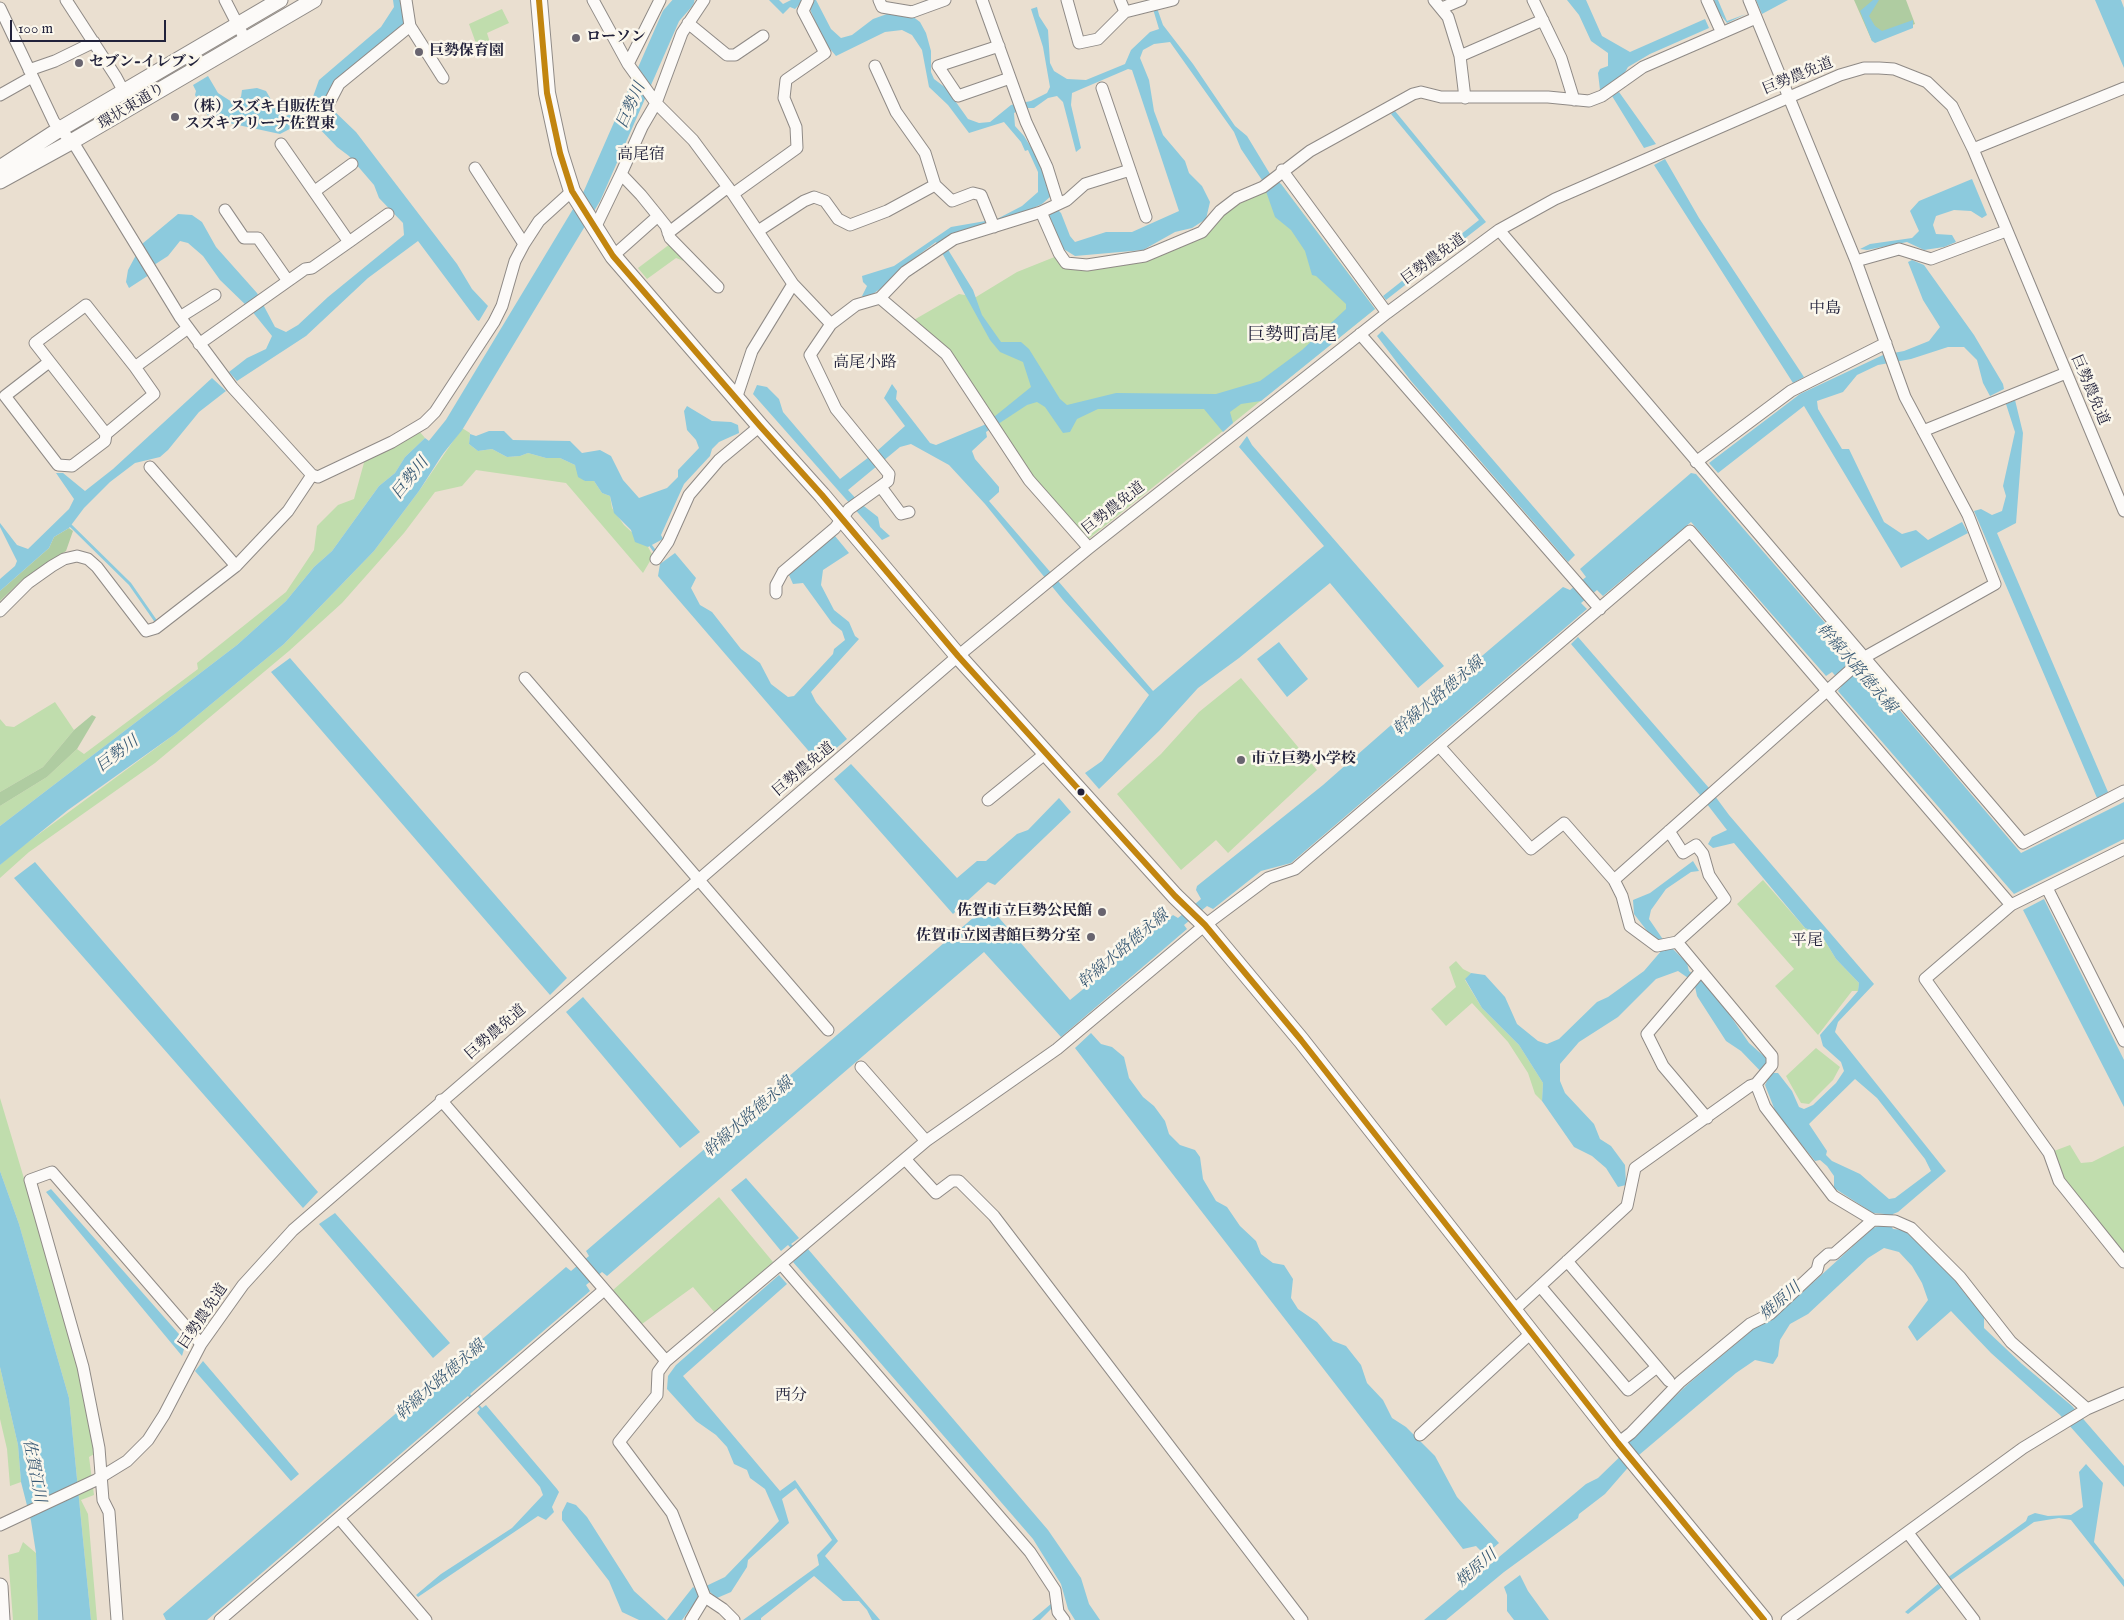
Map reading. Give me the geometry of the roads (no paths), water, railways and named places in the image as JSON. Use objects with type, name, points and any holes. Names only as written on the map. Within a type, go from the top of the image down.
[{"type":"highway","points":[[539,0],[547,93],[573,194],[613,256],[760,426],[846,514],[958,656],[1176,896],[1205,925],[1301,1040],[1513,1311],[1758,1618]]},
{"type":"main road","name":"環状東通り","points":[[0,168],[60,129],[280,0]]},
{"type":"main road","name":"環状東通り","points":[[0,181],[72,142],[314,0]]},
{"type":"main road","points":[[0,1586],[2,1620]]},
{"type":"street","points":[[66,0],[124,92]]},
{"type":"street","points":[[226,0],[246,39]]},
{"type":"street","points":[[406,0],[410,26],[443,78]]},
{"type":"street","points":[[593,0],[628,64],[654,98],[693,140],[793,284],[831,324]]},
{"type":"street","points":[[628,64],[660,0]]},
{"type":"street","points":[[593,225],[621,174],[682,33],[704,0]]},
{"type":"street","points":[[668,233],[797,148],[796,127],[784,98],[786,80],[825,53],[802,11],[808,0]]},
{"type":"street","points":[[879,0],[882,7],[912,12],[945,0]]},
{"type":"street","points":[[982,0],[1022,112],[1047,167],[1058,202]]},
{"type":"street","points":[[1067,0],[1079,42],[1098,39],[1125,12],[1172,0]]},
{"type":"street","points":[[1120,0],[1125,12]]},
{"type":"street","points":[[1461,0],[1438,4],[1448,17],[1460,56],[1465,98]]},
{"type":"street","points":[[1533,0],[1561,58],[1574,100]]},
{"type":"street","points":[[1707,0],[1721,32]]},
{"type":"street","points":[[1614,880],[1862,659],[1995,584],[1968,515],[1904,397],[1856,260],[1749,0]]},
{"type":"street","points":[[0,8],[54,122],[72,142],[180,317],[232,387],[312,475],[318,477],[392,442],[424,424],[435,412],[502,306],[515,261],[524,244],[539,221],[573,194]]},
{"type":"street","points":[[1042,212],[1059,253],[1066,263],[1087,265],[1145,256],[1161,251],[1202,232],[1220,211],[1237,198],[1263,187],[1310,151],[1413,94],[1421,92],[1441,97],[1548,98],[1589,101],[1602,96],[1642,67],[1756,18]]},
{"type":"street","points":[[1460,56],[1542,20]]},
{"type":"street","points":[[688,23],[727,55],[735,55],[763,36]]},
{"type":"street","points":[[308,123],[326,109],[339,84],[410,26]]},
{"type":"street","points":[[0,37],[10,30]]},
{"type":"street","points":[[0,96],[30,74],[94,42]]},
{"type":"street","points":[[999,46],[938,66],[958,96],[1010,78]]},
{"type":"street","points":[[875,66],[896,112],[925,153],[935,185],[952,201],[973,193],[980,195],[992,221]]},
{"type":"street","name":"巨勢農免道","points":[[0,1525],[99,1478],[127,1461],[148,1440],[200,1344],[244,1285],[293,1230],[441,1100],[958,656],[1089,548],[1387,313],[1499,230],[1555,199],[1840,75],[1864,68],[1894,69],[1928,82],[1952,106],[1973,149],[2124,510]]},
{"type":"street","points":[[1102,88],[1146,217]]},
{"type":"street","points":[[1973,149],[2124,88]]},
{"type":"street","points":[[280,144],[349,242]]},
{"type":"street","points":[[314,191],[352,164]]},
{"type":"street","points":[[475,168],[524,244]]},
{"type":"street","points":[[776,593],[776,584],[783,572],[860,501],[888,482],[890,474],[836,409],[810,355],[831,324],[856,305],[880,298],[905,272],[942,246],[992,221],[1042,212],[1058,202],[1067,200],[1086,184],[1130,170]]},
{"type":"street","points":[[621,174],[641,194],[666,226],[670,238],[718,287]]},
{"type":"street","points":[[1279,174],[1387,313]]},
{"type":"street","points":[[758,232],[804,201],[814,198],[825,201],[838,220],[850,225],[887,211],[935,185]]},
{"type":"street","points":[[225,210],[244,238],[258,238],[288,281]]},
{"type":"street","points":[[199,344],[305,269],[312,268],[388,214]]},
{"type":"street","points":[[613,256],[658,216]]},
{"type":"street","points":[[1499,230],[1862,659],[2023,843],[2124,792]]},
{"type":"street","points":[[1856,260],[1898,249],[1931,259],[2006,231]]},
{"type":"street","points":[[736,398],[752,351],[793,284]]},
{"type":"street","points":[[180,317],[215,295]]},
{"type":"street","points":[[880,298],[946,354],[1029,480],[1089,548]]},
{"type":"street","points":[[49,362],[5,396],[58,465],[72,466],[105,441],[106,434],[154,394],[86,305],[35,343],[106,434]]},
{"type":"street","points":[[135,368],[188,328]]},
{"type":"street","points":[[1360,334],[1600,609]]},
{"type":"street","points":[[1696,462],[1791,391],[1887,347]]},
{"type":"street","points":[[1923,430],[2066,373]]},
{"type":"street","points":[[656,559],[668,542],[689,495],[719,460],[760,426]]},
{"type":"street","points":[[150,467],[236,566]]},
{"type":"street","points":[[0,611],[28,583],[64,559],[77,556],[88,559],[97,567],[146,630],[156,628],[236,566],[288,511],[312,475]]},
{"type":"street","points":[[881,487],[901,514],[909,512]]},
{"type":"street","points":[[734,1620],[723,1609],[705,1597],[672,1513],[619,1442],[657,1395],[658,1372],[666,1361],[926,1141],[1057,1048],[1205,925],[1268,878],[1295,869],[1690,531],[1830,686],[2011,905]]},
{"type":"street","points":[[525,678],[828,1030]]},
{"type":"street","points":[[1440,746],[1532,848],[1564,823],[1614,880],[1622,896],[1630,926],[1657,946],[1674,942],[1725,899],[1709,875],[1704,854],[1696,845],[1683,853],[1669,831]]},
{"type":"street","points":[[988,800],[1046,753]]},
{"type":"street","points":[[2124,849],[2011,905],[1926,979],[2049,1153],[2059,1181],[2124,1262]]},
{"type":"street","points":[[2047,888],[2124,1041]]},
{"type":"street","points":[[1513,1311],[1627,1206],[1635,1168],[1760,1080],[1772,1065],[1772,1056],[1735,1010],[1674,942]]},
{"type":"street","points":[[1700,972],[1647,1034],[1663,1066],[1707,1118]]},
{"type":"street","points":[[862,1068],[926,1141]]},
{"type":"street","points":[[1760,1080],[1766,1108],[1833,1196],[1878,1220],[1895,1221],[1911,1228],[1960,1277],[2011,1342],[2087,1409]]},
{"type":"street","points":[[441,1100],[666,1361]]},
{"type":"street","points":[[905,1159],[936,1193],[952,1181],[959,1181],[994,1216],[1302,1620]]},
{"type":"street","points":[[117,1620],[108,1512],[103,1500],[99,1478],[99,1448],[82,1367],[30,1180],[52,1172],[200,1344]]},
{"type":"street","points":[[1618,1443],[1631,1433],[1680,1382],[1750,1324],[1770,1314],[1817,1270],[1819,1262],[1828,1254],[1834,1254],[1878,1220]]},
{"type":"street","points":[[1567,1261],[1669,1381]]},
{"type":"street","points":[[781,1264],[1030,1552],[1055,1590],[1058,1612],[1064,1620]]},
{"type":"street","points":[[220,1620],[475,1402],[600,1285]]},
{"type":"street","points":[[1540,1286],[1628,1390],[1657,1367]]},
{"type":"street","points":[[1420,1435],[1531,1333]]},
{"type":"street","points":[[1787,1620],[2023,1448],[2087,1409],[2124,1393]]},
{"type":"street","points":[[339,1518],[426,1620]]},
{"type":"street","points":[[1908,1533],[1974,1620]]},
{"type":"street","points":[[691,1620],[705,1597]]},
{"type":"water","points":[[393,0],[402,0],[406,20],[400,28],[311,118],[280,134],[210,119],[195,95],[196,91],[193,85],[208,76],[218,93],[232,102],[241,97],[242,90],[257,88],[266,91],[277,110],[286,116],[310,105],[319,80],[381,27],[394,7]]},
{"type":"water","points":[[769,0],[779,0],[783,4],[791,0],[816,0],[831,29],[841,38],[852,35],[873,19],[887,14],[912,16],[920,22],[926,33],[931,51],[931,72],[934,79],[946,88],[968,119],[979,123],[990,122],[1011,105],[1031,101],[1047,93],[1050,87],[1043,47],[1031,9],[1037,7],[1039,16],[1048,30],[1050,63],[1054,71],[1067,79],[1086,80],[1125,64],[1131,50],[1150,32],[1159,29],[1153,9],[1157,8],[1163,25],[1193,64],[1235,126],[1247,136],[1270,174],[1281,184],[1375,309],[1261,401],[1241,404],[1230,412],[1233,423],[1223,432],[1204,409],[1098,409],[1077,419],[1070,432],[1063,433],[1045,407],[1037,402],[1027,405],[986,432],[987,437],[972,451],[975,459],[999,487],[999,492],[989,501],[1153,691],[1324,546],[1239,447],[1247,436],[1252,445],[1444,666],[1418,688],[1330,583],[1239,658],[1198,688],[1159,731],[1099,789],[1085,773],[1102,761],[1149,695],[1063,600],[985,504],[949,465],[911,444],[900,447],[848,490],[860,503],[878,517],[880,527],[890,536],[882,540],[753,394],[757,385],[767,387],[779,399],[783,412],[840,479],[877,451],[905,426],[884,398],[892,384],[897,391],[896,399],[930,443],[936,445],[984,425],[1031,387],[1023,362],[1000,352],[990,340],[936,242],[901,268],[895,278],[866,299],[862,296],[867,286],[863,282],[862,276],[894,266],[951,227],[997,219],[1022,206],[1038,192],[1038,172],[1028,150],[1025,151],[1021,142],[1004,122],[969,133],[948,105],[929,87],[922,50],[912,35],[902,30],[885,32],[836,56],[825,43],[809,7],[801,3],[795,9],[790,7],[783,14]],"holes":[[[1170,42],[1234,132],[1241,149],[1262,180],[1275,217],[1291,230],[1305,251],[1312,275],[1316,276],[1346,304],[1346,309],[1302,350],[1260,381],[1216,394],[1116,393],[1067,405],[1060,399],[1029,349],[1021,342],[1001,342],[982,315],[973,290],[942,240],[961,231],[1005,221],[1042,204],[1051,196],[1044,168],[1024,136],[1015,126],[1014,113],[1024,108],[1034,108],[1048,98],[1057,96],[1063,102],[1076,152],[1081,148],[1071,105],[1072,93],[1128,69],[1132,70],[1179,211],[1132,232],[1106,232],[1075,242],[1070,236],[1061,213],[1055,207],[1048,212],[1062,248],[1075,256],[1143,250],[1175,232],[1192,228],[1206,219],[1210,202],[1202,186],[1189,173],[1185,161],[1163,135],[1154,111],[1149,80],[1140,58],[1143,50],[1154,44]]]},
{"type":"water","points":[[1567,0],[1586,0],[1602,36],[1630,52],[1705,19],[1709,28],[1650,54],[1628,67],[1624,74],[1600,90],[1598,73],[1600,69],[1608,66],[1608,53],[1591,41],[1579,15]]},
{"type":"water","points":[[1714,0],[1718,0],[1727,21],[1746,14],[1727,23],[1719,13]]},
{"type":"water","points":[[1756,0],[1788,0],[1762,14]]},
{"type":"water","points":[[1873,0],[1879,0],[1869,16],[1875,26],[1882,31],[1913,20],[1913,28],[1875,43],[1872,41],[1860,11]]},
{"type":"water","points":[[2095,0],[2121,0],[2124,8],[2124,68]]},
{"type":"water","points":[[1619,92],[1656,144],[1644,148],[1612,96]]},
{"type":"water","points":[[332,109],[356,132],[457,264],[472,289],[488,306],[479,321],[477,320],[418,241],[368,278],[306,336],[237,381],[229,372],[247,358],[266,349],[272,336],[251,310],[220,280],[203,256],[188,243],[180,241],[168,256],[154,265],[149,275],[129,288],[126,282],[128,270],[142,244],[178,214],[192,215],[202,222],[216,247],[257,293],[275,327],[286,332],[298,325],[328,297],[404,235],[403,223],[379,198],[374,185],[349,156],[337,147],[315,124]]},
{"type":"water","points":[[1395,111],[1486,222],[1386,300],[1383,296],[1479,220],[1391,114]]},
{"type":"water","points":[[1665,159],[1699,218],[1804,377],[1793,383],[1654,165]]},
{"type":"water","points":[[1972,179],[1987,215],[1982,218],[1971,211],[1954,210],[1936,216],[1933,225],[1936,234],[1952,235],[1956,242],[1944,247],[1924,250],[1907,242],[1867,250],[1860,249],[1870,244],[1912,238],[1919,231],[1910,211],[1919,201]]},
{"type":"water","points":[[1912,260],[1924,265],[1974,335],[2003,384],[2004,389],[1990,396],[1983,383],[1977,360],[1964,347],[1948,347],[1911,359],[1878,365],[1857,375],[1843,392],[1817,401],[1818,409],[1842,449],[1849,449],[1884,522],[1902,534],[1916,530],[1928,540],[1962,522],[1968,533],[1901,568],[1804,406],[1718,473],[1709,463],[1800,394],[1883,355],[1904,351],[1929,341],[1940,327],[1923,300],[1908,262]]},
{"type":"water","points":[[1382,331],[1575,555],[1568,562],[1411,381],[1377,336]]},
{"type":"water","points":[[212,378],[226,391],[199,412],[168,450],[160,457],[135,463],[110,482],[84,508],[69,528],[54,537],[49,548],[0,591],[0,579],[15,566],[17,561],[0,527],[0,523],[17,545],[28,549],[69,509],[74,499],[56,473],[63,473],[85,491],[113,469]]},
{"type":"water","points":[[2015,400],[2023,433],[2016,523],[1997,533],[2108,792],[2097,798],[1974,511],[1981,509],[1992,515],[2002,511],[2006,496],[2003,486],[2015,432],[2006,404]]},
{"type":"water","points":[[687,406],[712,421],[731,422],[738,425],[739,433],[719,442],[712,449],[710,456],[684,484],[661,535],[663,539],[648,547],[635,542],[631,530],[614,513],[610,496],[602,493],[594,481],[585,481],[578,477],[575,465],[560,458],[546,458],[528,453],[507,457],[492,449],[478,451],[469,444],[470,434],[476,436],[489,431],[504,431],[513,440],[570,441],[582,453],[600,450],[611,456],[623,480],[639,498],[667,488],[678,477],[678,470],[699,448],[696,440],[687,430],[684,411]]},
{"type":"water","points":[[425,438],[444,452],[419,491],[374,551],[284,644],[175,734],[68,810],[0,865],[0,826],[237,645],[286,601],[314,567],[332,551],[379,486],[395,473],[405,457]]},
{"type":"water","name":"幹線水路徳永線","points":[[1691,473],[1696,474],[1852,654],[1845,662],[1856,673],[1864,668],[2021,853],[2124,802],[2124,839],[2014,894],[1838,691],[1843,684],[1832,672],[1826,676],[1691,522],[1603,596],[1597,590],[1581,603],[1587,609],[1291,863],[1261,871],[1213,909],[1207,906],[1184,925],[1187,929],[1061,1037],[984,952],[607,1276],[602,1272],[586,1285],[590,1291],[470,1394],[482,1408],[486,1405],[559,1492],[552,1507],[554,1512],[546,1520],[538,1516],[418,1597],[416,1595],[441,1574],[512,1528],[543,1495],[540,1487],[477,1413],[480,1409],[468,1396],[207,1620],[166,1620],[163,1614],[566,1267],[571,1271],[589,1256],[586,1251],[988,905],[1070,1000],[1173,915],[1178,918],[1201,899],[1196,890],[1197,886],[1323,785],[1415,704],[1429,701],[1563,587],[1570,590],[1586,577],[1580,569]]},
{"type":"water","points":[[835,536],[849,553],[823,570],[821,585],[834,610],[849,622],[855,636],[859,639],[811,692],[816,702],[847,739],[819,763],[658,576],[660,564],[675,553],[696,578],[691,588],[700,605],[712,612],[741,649],[760,663],[771,684],[788,697],[794,696],[833,654],[834,649],[845,640],[842,631],[832,623],[803,583],[793,584],[789,575],[797,565]]},
{"type":"water","points":[[1578,637],[1709,788],[1729,815],[1874,984],[1838,1022],[1835,1032],[1946,1171],[1898,1212],[1893,1214],[1891,1226],[1893,1229],[1904,1230],[1949,1272],[1966,1295],[1980,1308],[1984,1315],[1984,1328],[2022,1364],[2072,1406],[2124,1466],[2124,1487],[2060,1415],[1991,1353],[1951,1311],[1917,1341],[1908,1327],[1928,1300],[1922,1283],[1912,1266],[1899,1252],[1884,1248],[1868,1258],[1808,1314],[1790,1324],[1780,1340],[1778,1356],[1773,1364],[1755,1360],[1736,1373],[1639,1455],[1605,1494],[1579,1514],[1578,1518],[1504,1572],[1446,1620],[1424,1620],[1586,1484],[1598,1478],[1631,1446],[1628,1442],[1687,1385],[1756,1327],[1773,1319],[1873,1228],[1885,1224],[1885,1214],[1873,1213],[1834,1188],[1834,1176],[1827,1166],[1820,1160],[1815,1161],[1776,1113],[1765,1085],[1768,1079],[1741,1051],[1726,1041],[1697,996],[1694,982],[1678,971],[1656,979],[1618,1017],[1579,1042],[1560,1064],[1560,1081],[1565,1093],[1594,1124],[1600,1139],[1611,1146],[1625,1165],[1626,1185],[1618,1187],[1606,1168],[1592,1156],[1574,1147],[1542,1101],[1543,1083],[1519,1045],[1482,1008],[1465,979],[1471,973],[1485,975],[1505,997],[1517,1024],[1538,1041],[1547,1044],[1559,1039],[1597,1002],[1608,997],[1644,971],[1662,950],[1634,914],[1633,900],[1650,893],[1693,861],[1699,871],[1691,872],[1666,889],[1651,910],[1649,919],[1662,938],[1687,963],[1689,971],[1701,980],[1725,1008],[1749,1043],[1766,1058],[1773,1073],[1778,1073],[1792,1091],[1799,1107],[1804,1109],[1813,1105],[1836,1083],[1844,1071],[1841,1062],[1823,1046],[1820,1035],[1858,991],[1859,983],[1836,959],[1822,936],[1805,928],[1734,843],[1713,848],[1708,844],[1712,837],[1727,830],[1700,795],[1571,644]],"holes":[[[1855,1079],[1877,1098],[1925,1159],[1931,1171],[1895,1198],[1889,1199],[1860,1174],[1832,1161],[1826,1155],[1827,1151],[1809,1124]]]},
{"type":"water","points":[[1279,642],[1308,679],[1287,697],[1257,659]]},
{"type":"water","points":[[290,658],[567,978],[550,995],[271,672]]},
{"type":"water","points":[[851,764],[957,878],[977,861],[986,861],[1017,834],[1028,830],[1059,798],[1071,812],[995,885],[988,882],[953,914],[834,779]]},
{"type":"water","points":[[35,862],[318,1192],[303,1208],[14,878]]},
{"type":"water","points":[[2044,899],[2124,1060],[2124,1107],[2023,910]]},
{"type":"water","points":[[583,997],[700,1132],[680,1148],[566,1012]]},
{"type":"water","points":[[1091,1033],[1101,1044],[1112,1047],[1124,1057],[1129,1078],[1165,1121],[1169,1134],[1180,1145],[1195,1150],[1200,1157],[1203,1179],[1216,1201],[1227,1207],[1240,1226],[1256,1241],[1261,1254],[1273,1263],[1284,1265],[1293,1279],[1291,1298],[1298,1309],[1317,1322],[1333,1341],[1346,1346],[1361,1365],[1367,1383],[1383,1400],[1392,1418],[1406,1427],[1435,1456],[1457,1497],[1499,1543],[1485,1555],[1476,1546],[1463,1549],[1075,1048]]},
{"type":"water","name":"佐賀江川","points":[[0,1171],[19,1224],[69,1398],[91,1620],[38,1620],[36,1553],[31,1521],[21,1482],[18,1445],[0,1367]]},
{"type":"water","points":[[746,1178],[799,1238],[791,1244],[802,1254],[808,1249],[1048,1530],[1081,1578],[1089,1604],[1100,1620],[1075,1620],[1068,1609],[1061,1584],[1033,1539],[793,1262],[799,1256],[788,1245],[781,1251],[731,1190]]},
{"type":"water","points":[[51,1189],[186,1342],[182,1356],[46,1192]]},
{"type":"water","points":[[335,1213],[450,1343],[433,1358],[319,1224]]},
{"type":"water","points":[[779,1275],[787,1284],[683,1376],[780,1491],[795,1480],[838,1541],[825,1556],[880,1620],[872,1620],[867,1610],[859,1601],[843,1601],[814,1576],[761,1618],[761,1620],[743,1620],[819,1565],[817,1555],[832,1540],[796,1488],[782,1499],[789,1523],[748,1560],[747,1567],[731,1592],[717,1598],[704,1587],[725,1577],[779,1521],[765,1489],[750,1478],[747,1470],[734,1464],[727,1447],[716,1435],[696,1421],[667,1389],[668,1376],[676,1365]]},
{"type":"water","points":[[203,1361],[299,1474],[291,1481],[195,1371]]},
{"type":"water","points":[[2086,1464],[2103,1483],[2094,1542],[2124,1580],[2124,1587],[2071,1520],[2059,1518],[2034,1522],[1950,1581],[1947,1578],[2026,1521],[2028,1516],[2035,1513],[2048,1516],[2071,1515],[2083,1507],[2079,1472]]},
{"type":"water","points":[[567,1502],[576,1505],[587,1517],[634,1591],[666,1620],[639,1620],[622,1612],[609,1581],[562,1520],[562,1512]]},
{"type":"water","points":[[1520,1575],[1528,1591],[1549,1620],[1514,1620],[1507,1611],[1507,1595],[1504,1587]]},
{"type":"water","points":[[1938,1584],[1942,1587],[1908,1614],[1905,1612]]},
{"type":"water","points":[[693,1587],[698,1591],[699,1597],[682,1620],[667,1620]]},
{"type":"water","points":[[1052,1603],[1053,1607],[1040,1620],[1032,1620]]},
{"type":"waterway","name":"巨勢川","points":[[420,467],[454,425],[592,196],[671,16],[685,0]]},
{"type":"waterway","points":[[69,524],[130,584],[155,620]]},
{"type":"waterway","points":[[651,546],[656,553]]},
{"type":"place","name":"ローソン","points":[[576,38]]},
{"type":"place","name":"巨勢保育園","points":[[419,52]]},
{"type":"place","name":"セブン-イレブン","points":[[79,63]]},
{"type":"place","name":"（株）スズキ自販佐賀 スズキアリーナ佐賀東","points":[[175,117]]},
{"type":"place","name":"市立巨勢小学校","points":[[1241,760]]},
{"type":"place","name":"佐賀市立巨勢公民館","points":[[1102,912]]},
{"type":"place","name":"佐賀市立図書館巨勢分室","points":[[1091,937]]},
{"type":"district","name":"高尾宿","points":[[641,156]]},
{"type":"district","name":"中島","points":[[1825,310]]},
{"type":"district","name":"巨勢町高尾","points":[[1292,336]]},
{"type":"district","name":"高尾小路","points":[[865,364]]},
{"type":"district","name":"平尾","points":[[1807,942]]},
{"type":"district","name":"西分","points":[[791,1397]]},
{"type":"water label","name":"焼原川","points":[[1781,1302]]},
{"type":"water label","name":"焼原川","points":[[1477,1569]]}]
